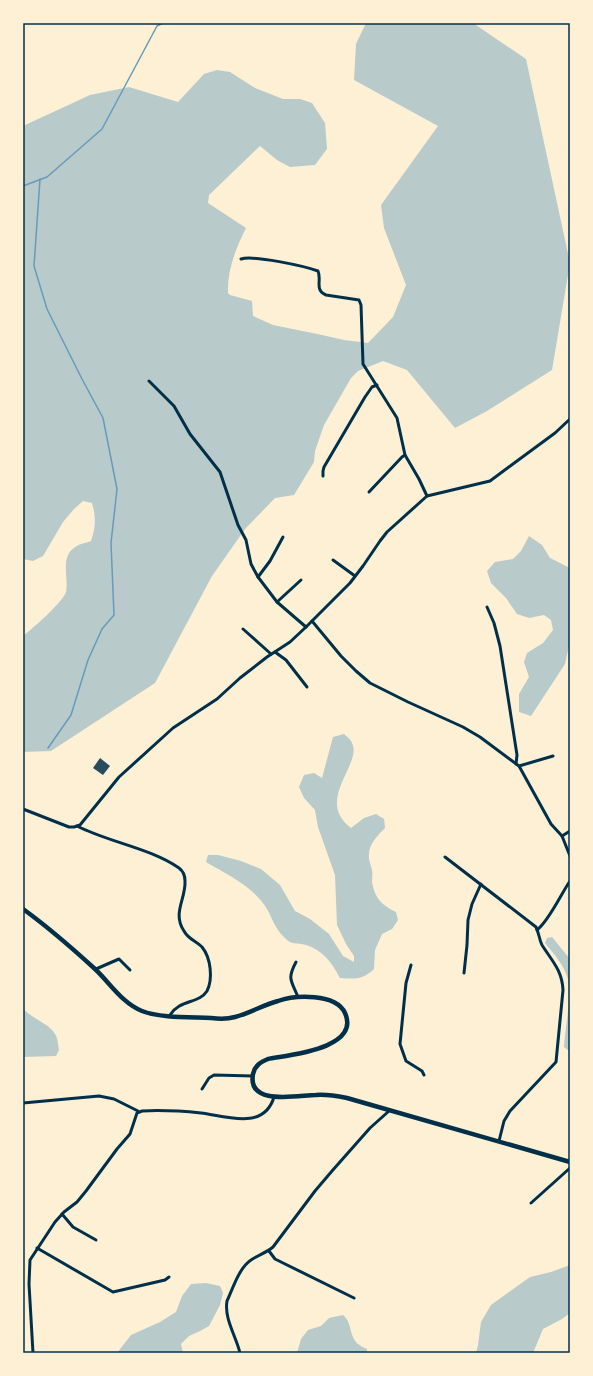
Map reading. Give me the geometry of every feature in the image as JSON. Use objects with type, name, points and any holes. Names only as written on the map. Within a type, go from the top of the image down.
[{"type":"main road","points":[[23,909],[96,969],[124,999],[136,1008],[153,1014],[233,1018],[278,1000],[298,997],[322,998],[336,1003],[344,1012],[346,1024],[345,1029],[337,1040],[329,1045],[308,1051],[268,1059],[261,1062],[254,1070],[253,1076],[255,1086],[260,1092],[268,1096],[328,1095],[347,1098],[570,1162]]},
{"type":"street","points":[[241,259],[251,258],[318,270],[320,273],[318,286],[322,293],[326,295],[359,300],[361,305],[363,364],[397,418],[405,455],[427,496]]},
{"type":"street","points":[[149,381],[174,406],[190,434],[220,472],[238,525],[246,540],[252,564],[258,577],[277,602],[306,627]]},
{"type":"street","points":[[323,476],[324,467],[368,393],[372,387],[377,385]]},
{"type":"street","points":[[23,809],[65,826],[69,827],[80,825],[119,777],[173,728],[217,699],[240,678],[290,642],[306,627],[355,576],[387,532],[427,496],[490,481],[555,433],[570,419]]},
{"type":"street","points":[[369,492],[405,455]]},
{"type":"street","points":[[258,577],[270,561],[283,537]]},
{"type":"street","points":[[333,560],[355,576]]},
{"type":"street","points":[[277,602],[301,580]]},
{"type":"street","points":[[487,607],[494,623],[500,646],[517,755],[517,765]]},
{"type":"street","points":[[312,621],[341,656],[370,683],[463,727],[480,737],[517,765],[551,824],[562,836],[570,856]]},
{"type":"street","points":[[243,630],[273,653],[286,660],[307,687]]},
{"type":"street","points":[[517,765],[553,756]]},
{"type":"street","points":[[77,826],[165,861],[179,868],[185,876],[184,890],[180,902],[180,923],[186,934],[202,947],[207,956],[210,968],[210,981],[206,991],[200,998],[175,1008],[170,1015]]},
{"type":"street","points":[[562,836],[570,831]]},
{"type":"street","points":[[445,857],[531,923],[537,930],[542,944],[560,971],[563,981],[556,1062],[510,1111],[504,1121],[499,1141]]},
{"type":"street","points":[[537,930],[548,917],[570,880]]},
{"type":"street","points":[[464,973],[468,920],[472,904],[481,884]]},
{"type":"street","points":[[96,969],[119,959],[130,970]]},
{"type":"street","points":[[296,962],[290,973],[290,978],[298,997]]},
{"type":"street","points":[[411,965],[406,983],[400,1044],[406,1061],[422,1071],[424,1075]]},
{"type":"street","points":[[202,1089],[209,1078],[214,1075],[253,1076]]},
{"type":"street","points":[[23,1103],[99,1096],[114,1099],[138,1112],[178,1111],[231,1119],[244,1119],[260,1116],[270,1107],[274,1097]]},
{"type":"street","points":[[240,1353],[226,1310],[227,1301],[244,1266],[273,1247],[328,1176],[370,1128],[389,1111]]},
{"type":"street","points":[[33,1353],[29,1263],[32,1256],[55,1222],[62,1214],[77,1202],[130,1134],[134,1119],[138,1112]]},
{"type":"street","points":[[532,1203],[570,1168]]},
{"type":"street","points":[[62,1214],[73,1226],[96,1240]]},
{"type":"street","points":[[37,1248],[113,1292],[165,1280],[169,1277]]},
{"type":"street","points":[[269,1251],[275,1259],[354,1298]]},
{"type":"shaded area","points":[[366,23],[473,23],[526,59],[570,263],[552,370],[487,411],[455,428],[407,370],[383,361],[358,371],[351,378],[324,425],[315,451],[314,462],[294,495],[275,498],[245,529],[212,576],[155,683],[51,751],[23,752],[23,636],[47,615],[64,596],[67,587],[67,557],[76,547],[91,541],[95,522],[92,503],[83,501],[63,522],[43,556],[33,561],[23,559],[23,126],[90,95],[129,87],[178,102],[204,74],[217,70],[230,72],[255,88],[283,99],[300,99],[312,103],[325,123],[327,149],[315,165],[290,167],[277,160],[260,146],[209,195],[208,203],[246,228],[233,259],[229,276],[228,293],[230,295],[252,301],[253,316],[273,325],[344,340],[368,343],[393,317],[406,285],[384,228],[381,205],[438,126],[354,80],[356,44]]},
{"type":"shaded area","points":[[529,536],[542,545],[550,558],[570,568],[570,641],[565,664],[531,716],[519,712],[519,694],[529,677],[524,662],[527,653],[543,643],[553,630],[551,620],[544,615],[529,618],[517,614],[506,598],[491,583],[487,571],[495,562],[513,559],[521,551]]},
{"type":"shaded area","points":[[344,734],[350,739],[354,752],[338,794],[337,806],[341,817],[351,828],[364,818],[376,814],[384,819],[385,828],[374,840],[369,850],[372,882],[377,897],[383,904],[396,912],[398,920],[392,929],[382,934],[375,950],[374,969],[362,977],[355,978],[340,978],[330,962],[317,950],[306,945],[292,943],[287,940],[278,930],[265,906],[253,892],[238,881],[206,862],[208,855],[218,855],[241,861],[261,869],[280,885],[295,911],[310,919],[329,934],[343,956],[354,962],[354,956],[346,944],[337,925],[335,875],[318,827],[315,810],[304,798],[299,787],[304,775],[314,773],[322,778],[333,737]]},
{"type":"shaded area","points":[[552,937],[570,959],[569,1051],[564,1047],[569,1002],[569,985],[564,969],[545,943],[547,938]]},
{"type":"shaded area","points":[[23,1008],[30,1015],[48,1026],[55,1034],[59,1050],[56,1056],[23,1057]]},
{"type":"shaded area","points":[[570,1265],[570,1313],[543,1329],[533,1353],[476,1353],[481,1322],[491,1305],[530,1277],[551,1272]]},
{"type":"shaded area","points":[[206,1283],[220,1286],[223,1293],[220,1305],[209,1326],[189,1336],[181,1344],[183,1353],[117,1353],[131,1335],[160,1322],[176,1312],[182,1296],[191,1284]]},
{"type":"shaded area","points":[[343,1315],[348,1321],[355,1341],[367,1349],[367,1353],[297,1353],[301,1339],[308,1330],[321,1326],[329,1318]]},
{"type":"building","points":[[100,758],[110,766],[103,775],[93,768]]},
{"type":"waterway","points":[[23,186],[47,177],[102,129],[157,26],[163,23]]},
{"type":"waterway","points":[[40,179],[34,266],[47,309],[103,418],[117,489],[111,543],[114,615],[102,629],[88,660],[71,715],[48,748]]}]
